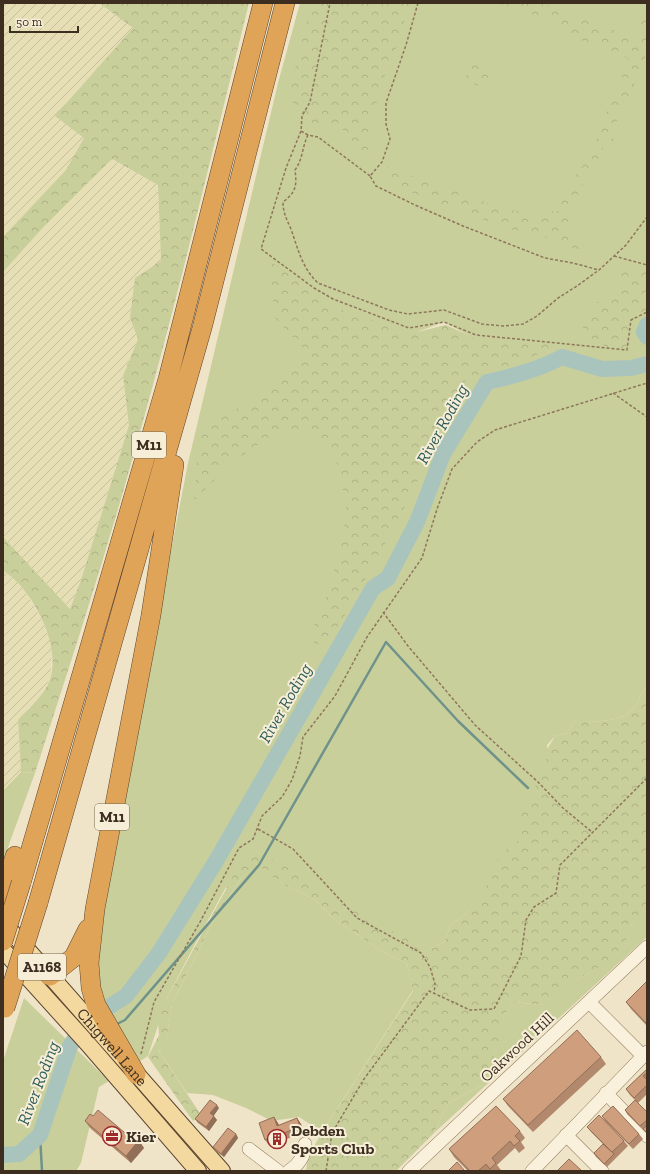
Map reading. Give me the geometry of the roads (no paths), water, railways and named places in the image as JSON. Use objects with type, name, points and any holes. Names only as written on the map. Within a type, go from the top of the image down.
[{"type":"highway","name":"M11","points":[[3,940],[67,727],[168,379],[263,3]]},
{"type":"highway","name":"M11","points":[[4,1011],[38,903],[202,328],[285,3]]},
{"type":"highway","name":"M11","points":[[136,1074],[89,1008],[91,988],[89,964],[95,909],[151,615],[185,388]]},
{"type":"highway","name":"M11","points":[[3,896],[35,798],[67,727]]},
{"type":"highway","name":"M11","points":[[50,976],[68,962],[78,951],[95,909]]},
{"type":"main road","name":"Chigwell Lane","points":[[3,922],[50,976],[89,1008]]},
{"type":"main road","name":"Chigwell Lane","points":[[3,950],[88,1044],[198,1171]]},
{"type":"main road","points":[[30,981],[50,976]]},
{"type":"main road","name":"Chigwell Lane","points":[[136,1074],[222,1171]]},
{"type":"street","name":"Oakwood Hill","points":[[409,1171],[647,947]]},
{"type":"street","points":[[538,1169],[566,1135],[645,1054],[589,1002]]},
{"type":"street","points":[[606,1093],[647,1136]]},
{"type":"street","points":[[566,1135],[602,1171]]},
{"type":"street","points":[[289,1171],[295,1167],[303,1156],[305,1144]]},
{"type":"street","points":[[249,1149],[278,1171]]},
{"type":"waterway","name":"River Roding","points":[[647,325],[644,332],[647,337]]},
{"type":"waterway","name":"River Roding","points":[[3,1155],[19,1154],[40,1135],[70,1046],[87,1021],[126,996],[159,953],[216,861],[373,588],[388,578],[417,522],[443,454],[487,382],[535,369],[562,357],[602,369],[631,368],[647,364]]},
{"type":"waterway","points":[[115,1025],[125,1020],[259,865],[386,642],[458,721],[528,788]]},
{"type":"waterway","name":"River Roding","points":[[70,1046],[79,1042]]},
{"type":"waterway","points":[[40,1135],[42,1171]]},
{"type":"place","name":"Kier","points":[[112,1136]]},
{"type":"place","name":"Debden Sports Club","points":[[277,1139]]}]
